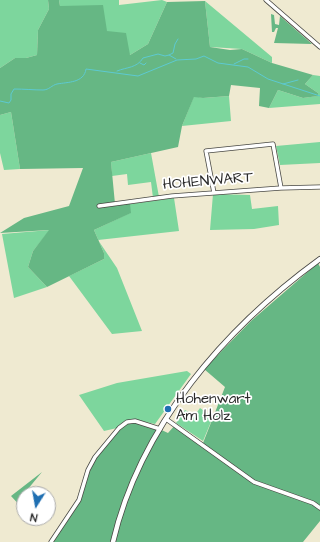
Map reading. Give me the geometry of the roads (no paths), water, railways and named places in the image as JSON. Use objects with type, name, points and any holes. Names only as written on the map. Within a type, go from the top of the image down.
[{"type":"main road","points":[[112,542],[131,485],[166,419],[196,377],[238,330],[273,296],[320,259]]},
{"type":"street","points":[[266,0],[320,47]]},
{"type":"street","points":[[214,193],[206,151],[273,144],[281,188]]},
{"type":"street","name":"HOHENWART","points":[[99,206],[172,196],[281,188],[320,187]]},
{"type":"street","points":[[166,419],[254,482],[313,503],[320,508]]},
{"type":"street","points":[[51,542],[79,500],[88,470],[95,457],[119,428],[128,422],[135,421],[160,429]]},
{"type":"waterway","points":[[169,55],[173,53],[178,39]]},
{"type":"waterway","points":[[117,71],[138,64],[143,58],[158,54],[165,56],[169,55],[176,59]]},
{"type":"waterway","points":[[0,101],[9,103],[14,89],[45,90],[57,84],[75,81],[85,74],[86,69],[138,76],[177,60],[196,59],[204,56],[218,63],[248,67],[268,79],[320,96]]},
{"type":"waterway","points":[[234,64],[244,59],[248,59]]},
{"type":"waterway","points":[[140,63],[144,65],[146,63]]},
{"type":"waterway","points":[[283,84],[298,80]]},
{"type":"place","name":"Hohenwart Am Holz","points":[[168,409]]}]
